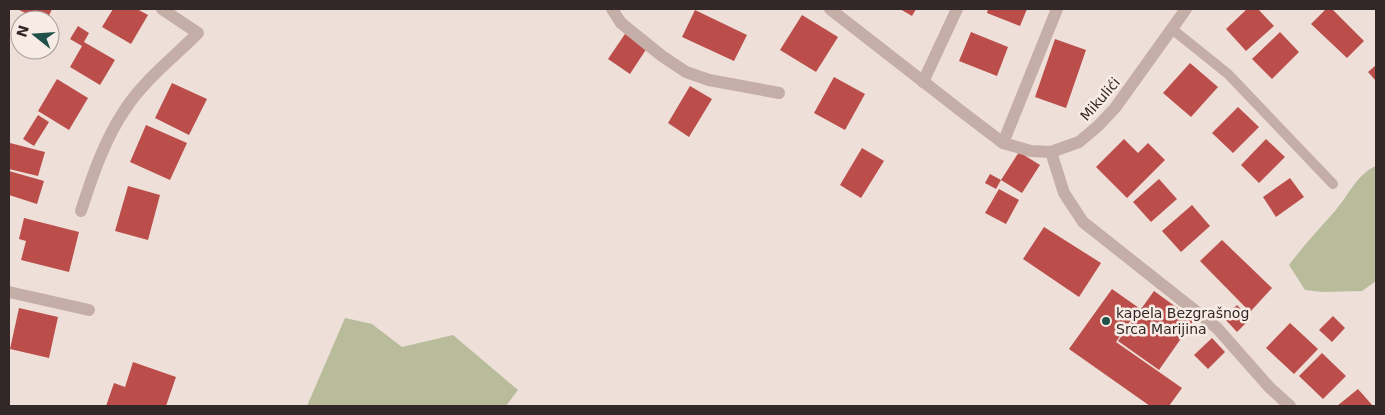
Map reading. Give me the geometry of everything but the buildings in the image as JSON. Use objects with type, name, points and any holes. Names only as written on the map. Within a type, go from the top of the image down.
[{"type":"street","points":[[81,210],[99,161],[112,131],[124,110],[152,78],[198,33],[162,9]]},
{"type":"street","points":[[612,9],[621,23],[662,56],[686,72],[709,80],[780,93]]},
{"type":"street","name":"Mikulići","points":[[830,9],[1003,143],[1031,151],[1051,152],[1079,142],[1115,108],[1186,9]]},
{"type":"street","points":[[923,82],[957,9]]},
{"type":"street","points":[[1003,143],[1057,9]]},
{"type":"street","points":[[1051,152],[1064,193],[1083,222],[1217,328],[1270,388],[1290,406]]},
{"type":"street","points":[[9,292],[89,310]]},
{"type":"lane","points":[[1172,29],[1228,74],[1333,184]]},
{"type":"green space","points":[[1376,166],[1376,281],[1362,291],[1323,292],[1305,290],[1289,265],[1335,211],[1359,179]]},
{"type":"green space","points":[[345,318],[372,324],[402,347],[453,335],[518,390],[506,406],[307,406]]},
{"type":"place","name":"kapela Bezgrašnog Srca Marijina","points":[[1106,321]]}]
